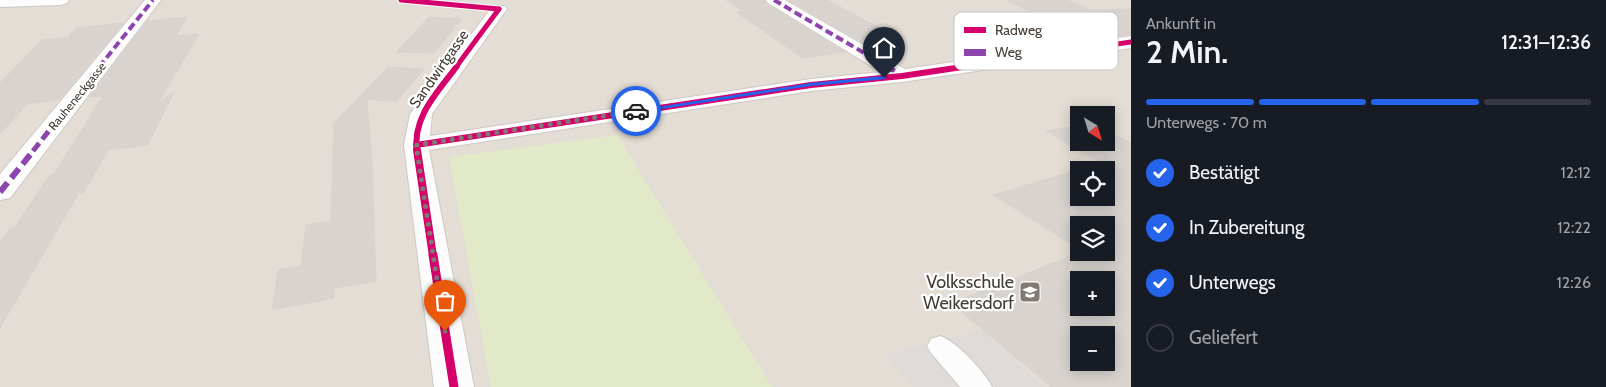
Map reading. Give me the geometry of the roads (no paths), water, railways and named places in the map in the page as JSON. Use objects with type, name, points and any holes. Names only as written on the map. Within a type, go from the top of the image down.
[{"type":"street","points":[[0,2],[61,0]]},
{"type":"street","name":"Rauheneckgasse","points":[[0,192],[153,0]]},
{"type":"street","points":[[774,0],[902,76]]},
{"type":"street","name":"Sandwirtgasse","points":[[454,387],[416,145],[421,114],[499,9]]},
{"type":"street","points":[[1118,44],[1131,42]]},
{"type":"street","points":[[416,145],[811,85],[902,76],[954,68]]},
{"type":"lane","points":[[940,346],[978,387]]},
{"type":"place","name":"Volksschule Weikersdorf","points":[[1030,292]]}]
